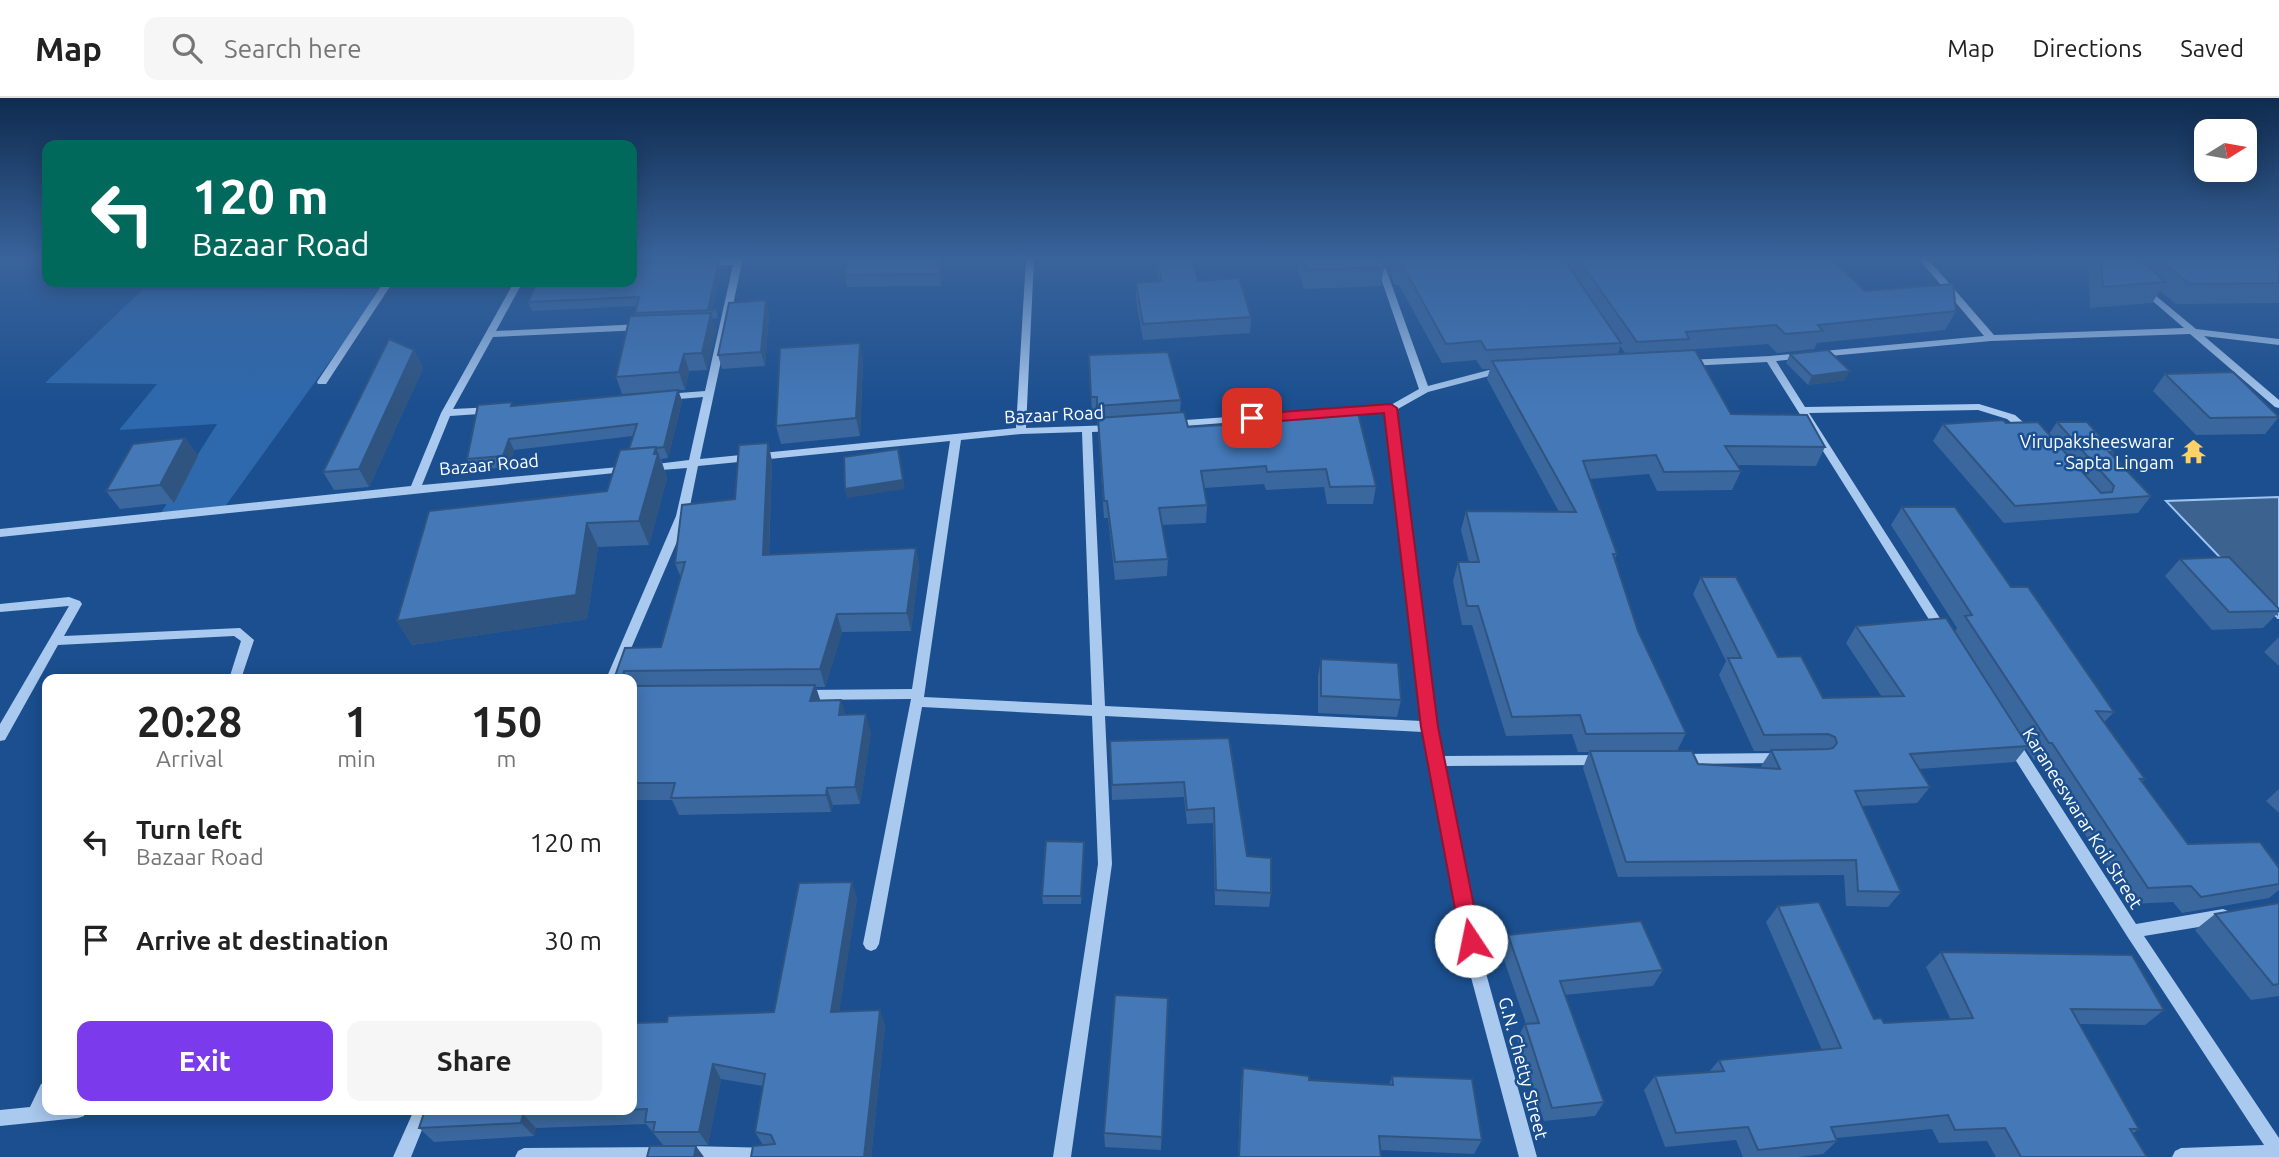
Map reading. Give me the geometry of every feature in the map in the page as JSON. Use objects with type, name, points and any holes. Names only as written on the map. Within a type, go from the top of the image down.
[{"type":"street","points":[[321,382],[371,307]]},
{"type":"street","points":[[415,489],[446,414],[503,307]]},
{"type":"street","points":[[614,674],[682,516],[727,307]]},
{"type":"street","points":[[1021,431],[1027,307]]},
{"type":"street","points":[[1395,307],[1424,390]]},
{"type":"street","points":[[1965,307],[1991,338]]},
{"type":"street","points":[[2164,307],[2279,405]]},
{"type":"street","points":[[709,324],[723,324]]},
{"type":"street","points":[[488,334],[654,327]]},
{"type":"street","points":[[1680,364],[1770,359],[1991,338],[2190,331],[2279,342]]},
{"type":"street","points":[[1770,359],[1949,642]]},
{"type":"street","points":[[1156,425],[1391,408],[1424,390],[1489,373],[1517,372]]},
{"type":"street","points":[[652,398],[707,394]]},
{"type":"street","points":[[1802,410],[1979,407],[2011,417],[2025,426],[2042,445]]},
{"type":"street","name":"G.N. Chetty Street","points":[[1391,408],[1436,761],[1476,966],[1528,1157]]},
{"type":"street","points":[[446,414],[501,409]]},
{"type":"street","name":"Bazaar Road","points":[[0,533],[415,489],[1021,431],[1128,427]]},
{"type":"street","points":[[1062,1157],[1105,863],[1087,430]]},
{"type":"street","points":[[871,944],[918,698],[956,438]]},
{"type":"street","points":[[0,608],[76,602],[57,641],[0,736]]},
{"type":"street","points":[[57,641],[236,631],[248,640],[237,674]]},
{"type":"street","points":[[796,695],[918,698],[1099,711],[1430,727]]},
{"type":"street","name":"Karaneeswarar Koil Street","points":[[2000,723],[2132,931],[2279,1153]]},
{"type":"street","points":[[1668,759],[1790,758]]},
{"type":"street","points":[[1436,761],[1613,760]]},
{"type":"street","points":[[2132,931],[2239,913]]},
{"type":"street","points":[[35,1114],[42,1100]]},
{"type":"street","points":[[0,1118],[42,1113]]},
{"type":"street","points":[[402,1157],[420,1115]]},
{"type":"street","points":[[2181,1157],[2279,1153]]},
{"type":"street","points":[[524,1157],[771,1157]]},
{"type":"shaded area","points":[[124,307],[369,307],[224,508],[159,516],[217,424],[119,430],[157,384],[45,383]]},
{"type":"shaded area","points":[[2279,497],[2279,618],[2278,618],[2166,501]]},
{"type":"building","points":[[636,307],[709,307],[708,310],[715,310],[635,313]]},
{"type":"building","points":[[728,307],[765,307],[761,352],[718,355]]},
{"type":"building","points":[[1140,307],[1248,307],[1251,317],[1143,324]]},
{"type":"building","points":[[1426,307],[1597,307],[1621,343],[1486,350],[1481,341],[1446,344]]},
{"type":"building","points":[[1613,307],[1956,307],[1956,311],[1818,325],[1823,331],[1785,334],[1776,325],[1686,332],[1689,339],[1637,342]]},
{"type":"building","points":[[711,313],[702,353],[684,354],[679,372],[616,377],[630,316]]},
{"type":"building","points":[[389,339],[414,350],[359,469],[323,472]]},
{"type":"building","points":[[860,343],[856,418],[776,426],[780,348]]},
{"type":"building","points":[[1695,350],[1731,414],[1807,415],[1825,447],[1725,446],[1741,471],[1664,472],[1656,455],[1583,461],[1617,554],[1613,554],[1638,631],[1686,733],[1586,734],[1580,715],[1512,717],[1478,606],[1467,606],[1458,562],[1479,562],[1466,511],[1576,512],[1492,361]]},
{"type":"building","points":[[1828,350],[1850,371],[1812,376],[1790,354]]},
{"type":"building","points":[[1168,352],[1181,400],[1097,406],[1097,397],[1091,397],[1089,355]]},
{"type":"building","points":[[2233,372],[2279,417],[2210,418],[2165,374]]},
{"type":"building","points":[[678,390],[664,447],[629,449],[637,424],[509,439],[503,456],[467,459],[478,405],[512,402],[511,406]]},
{"type":"building","points":[[1184,412],[1188,427],[1258,423],[1255,416],[1358,413],[1376,486],[1330,487],[1326,469],[1267,472],[1266,466],[1201,471],[1207,505],[1159,508],[1168,559],[1115,562],[1107,501],[1104,501],[1098,418]]},
{"type":"building","points":[[2003,420],[2006,423],[2038,422],[2101,493],[2112,492],[2114,486],[2057,422],[2087,422],[2114,452],[2109,452],[2151,496],[2015,506],[1943,424]]},
{"type":"building","points":[[185,438],[160,485],[106,491],[133,444]]},
{"type":"building","points":[[768,443],[763,555],[916,548],[907,613],[837,614],[820,669],[624,671],[623,674],[616,674],[625,648],[661,647],[685,562],[675,563],[682,505],[735,499],[739,445]]},
{"type":"building","points":[[656,447],[654,454],[658,454],[639,521],[587,523],[576,595],[397,621],[429,511],[607,491],[620,450]]},
{"type":"building","points":[[898,449],[903,480],[845,489],[844,457]]},
{"type":"building","points":[[1902,507],[1955,507],[2011,587],[2028,587],[2114,712],[2096,711],[2145,779],[2140,779],[2188,844],[2260,842],[2279,868],[2279,884],[2201,897],[2191,886],[2148,888],[1965,616],[1972,615]]},
{"type":"building","points":[[2229,557],[2279,611],[2229,612],[2180,559]]},
{"type":"building","points":[[1701,577],[1736,577],[1778,657],[1801,656],[1823,698],[1904,696],[1856,626],[1946,618],[2028,746],[1910,754],[1930,787],[1855,791],[1901,892],[1858,891],[1856,860],[1626,862],[1590,751],[1692,751],[1698,764],[1780,769],[1771,750],[1828,749],[1837,743],[1835,737],[1828,734],[1764,735],[1728,658],[1741,658]]},
{"type":"building","points":[[1321,659],[1398,663],[1401,700],[1321,696]]},
{"type":"building","points":[[815,685],[810,701],[841,700],[839,715],[866,714],[855,787],[827,788],[826,795],[671,798],[675,783],[637,783],[637,686]]},
{"type":"building","points":[[1229,738],[1247,856],[1271,858],[1271,893],[1216,890],[1214,808],[1187,810],[1184,782],[1112,785],[1110,741]]},
{"type":"building","points":[[1046,841],[1084,842],[1081,896],[1042,896]]},
{"type":"building","points":[[852,882],[831,1012],[880,1010],[864,1157],[751,1157],[753,1146],[775,1144],[771,1135],[755,1132],[765,1074],[713,1064],[699,1132],[653,1132],[655,1122],[645,1122],[647,1109],[637,1110],[637,1023],[667,1022],[668,1016],[774,1012],[799,883]]},
{"type":"building","points":[[1819,902],[1874,1019],[1881,1018],[1884,1023],[1973,1018],[1941,952],[2132,955],[2164,1010],[2071,1009],[2139,1129],[2130,1129],[2147,1157],[2021,1157],[2005,1128],[1955,1130],[1948,1115],[1831,1127],[1837,1141],[1758,1150],[1748,1127],[1676,1133],[1655,1076],[1724,1071],[1719,1060],[1841,1048],[1778,906]]},
{"type":"building","points":[[2279,903],[2279,984],[2273,985],[2215,914]]},
{"type":"building","points":[[1641,921],[1663,970],[1560,981],[1604,1102],[1552,1108],[1525,1024],[1539,1023],[1508,935]]},
{"type":"building","points":[[1115,995],[1168,998],[1162,1137],[1104,1133]]},
{"type":"building","points":[[1243,1068],[1309,1076],[1309,1080],[1393,1085],[1392,1076],[1472,1079],[1482,1140],[1379,1136],[1381,1157],[1239,1157]]},
{"type":"building","points":[[423,1115],[523,1115],[521,1123],[419,1128]]},
{"type":"building","points":[[650,1146],[696,1146],[694,1157],[647,1157]]},
{"type":"place","name":"Virupaksheeswarar - Sapta Lingam","points":[[2194,451]]},
{"type":"route","points":[[1252,418],[1391,408],[1430,727],[1471,941]]}]
